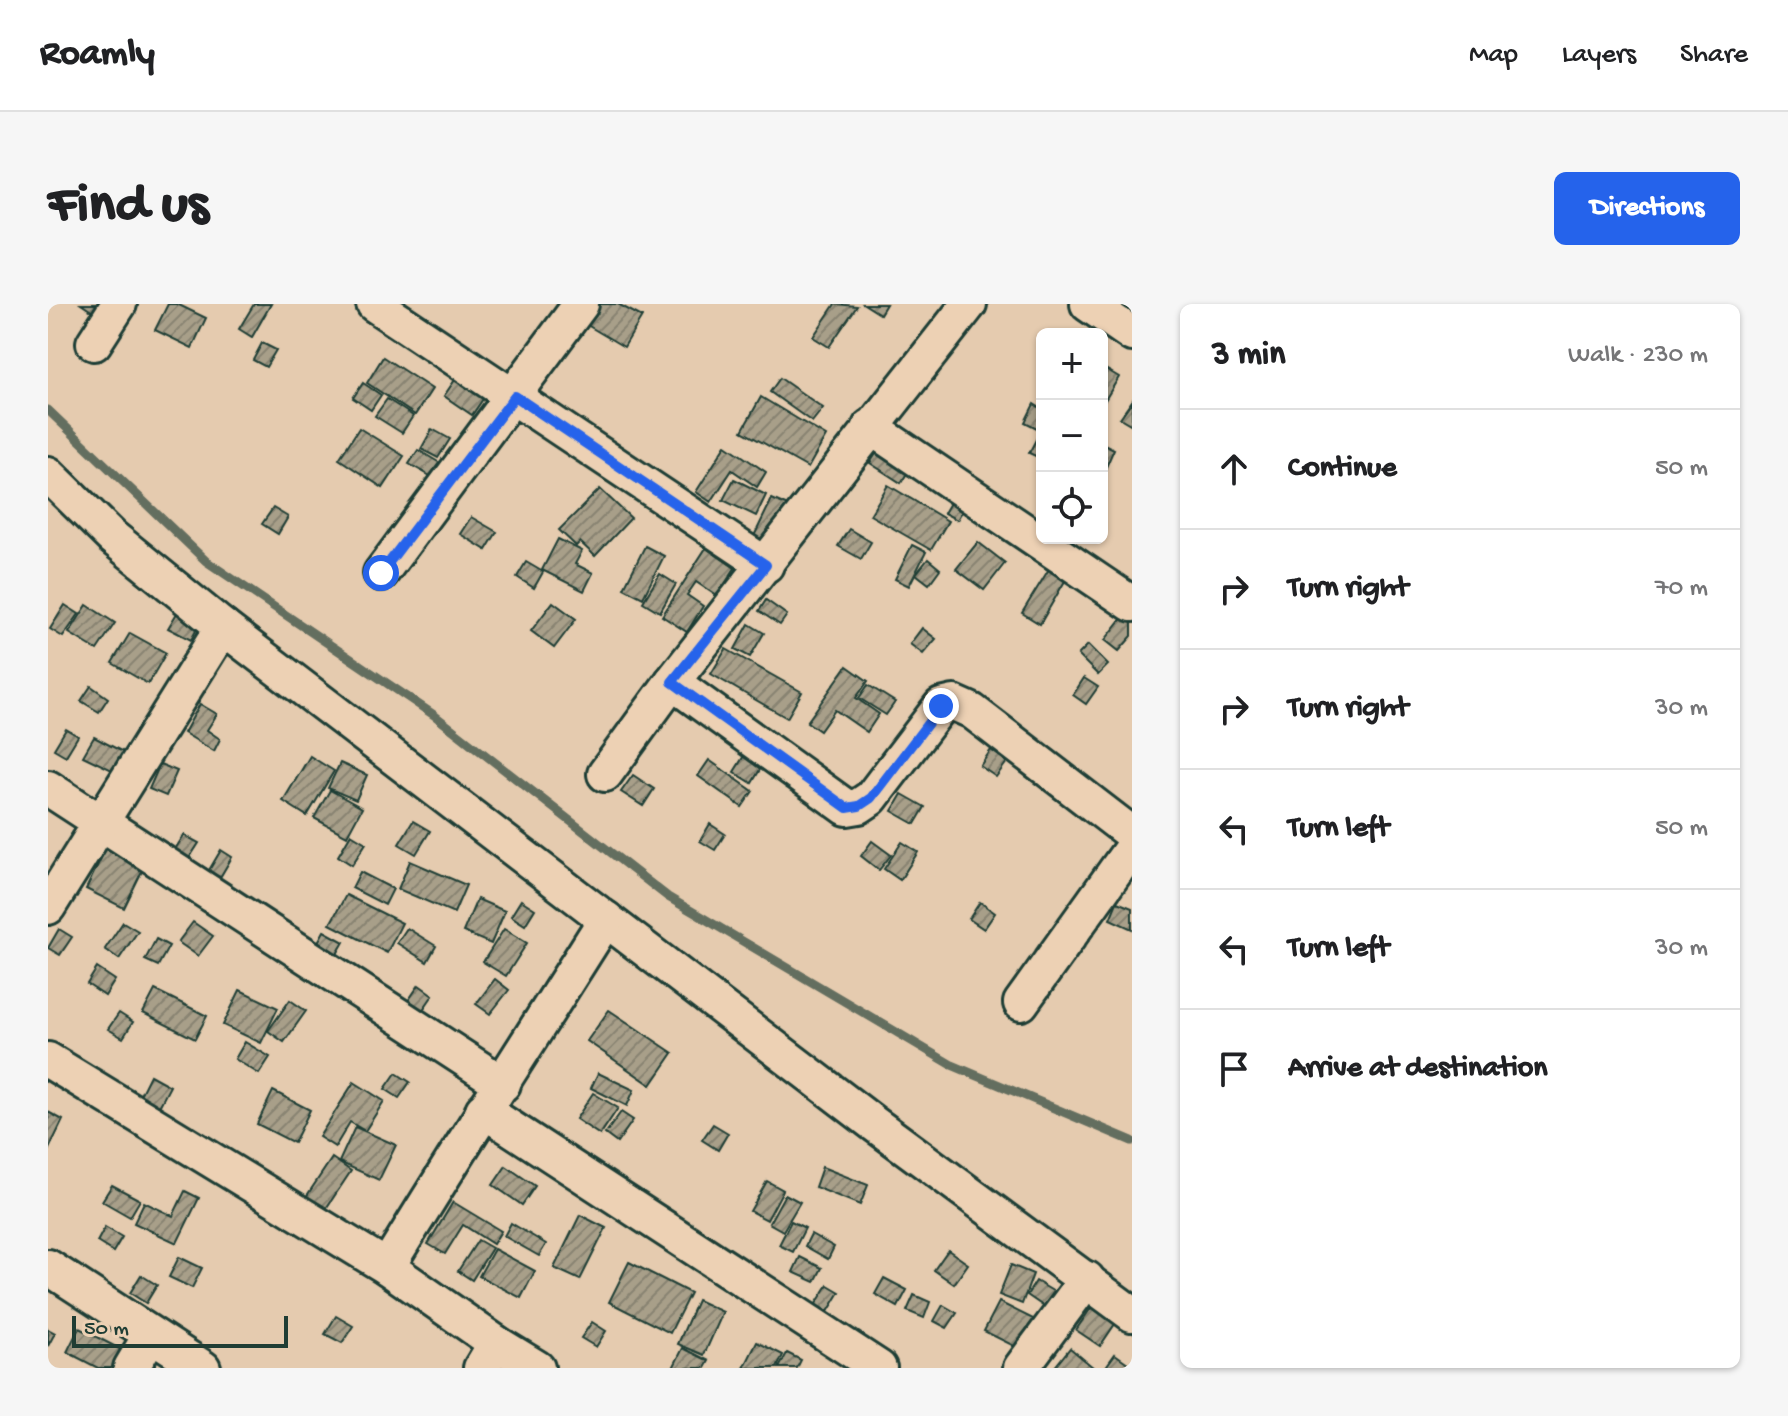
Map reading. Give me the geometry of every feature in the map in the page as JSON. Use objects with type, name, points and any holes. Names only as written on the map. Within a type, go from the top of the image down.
[{"type":"street","points":[[94,343],[119,304]]},
{"type":"street","points":[[374,304],[766,565]]},
{"type":"street","points":[[381,573],[581,304]]},
{"type":"street","points":[[605,774],[672,682],[969,304]]},
{"type":"street","points":[[1088,304],[1132,334]]},
{"type":"street","points":[[870,427],[1132,604]]},
{"type":"street","points":[[48,474],[112,537],[223,627],[873,1123],[1132,1314]]},
{"type":"street","points":[[48,907],[223,627]]},
{"type":"street","points":[[672,682],[847,808],[859,806],[871,798],[941,706],[954,703],[972,711],[1132,834]]},
{"type":"street","points":[[48,788],[879,1368]]},
{"type":"street","points":[[1021,1003],[1132,848]]},
{"type":"street","points":[[387,1267],[606,919]]},
{"type":"street","points":[[48,1060],[387,1267],[488,1356],[537,1368]]},
{"type":"street","points":[[48,1267],[203,1368]]},
{"type":"street","points":[[1021,1368],[1087,1279]]},
{"type":"street","points":[[131,1368],[150,1336]]},
{"type":"building","points":[[81,304],[111,304],[102,318]]},
{"type":"building","points":[[168,304],[177,304],[206,318],[192,348],[155,330]]},
{"type":"building","points":[[254,304],[271,304],[252,337],[239,329]]},
{"type":"building","points":[[599,304],[618,304],[642,317],[624,347],[587,325]]},
{"type":"building","points":[[835,304],[857,306],[829,347],[813,337]]},
{"type":"building","points":[[864,304],[886,304],[880,314]]},
{"type":"building","points":[[262,343],[276,350],[266,367],[253,360]]},
{"type":"building","points":[[383,357],[432,389],[415,415],[367,383]]},
{"type":"building","points":[[1108,371],[1119,377],[1108,395]]},
{"type":"building","points":[[459,374],[487,393],[472,415],[444,396]]},
{"type":"building","points":[[780,378],[823,408],[812,422],[770,392]]},
{"type":"building","points":[[363,383],[381,395],[371,410],[353,398]]},
{"type":"building","points":[[761,397],[826,436],[808,468],[742,431]]},
{"type":"building","points":[[387,399],[413,416],[402,433],[375,416]]},
{"type":"building","points":[[1132,401],[1132,425],[1120,418]]},
{"type":"building","points":[[1034,404],[1036,428],[1025,422]]},
{"type":"building","points":[[359,428],[404,456],[383,488],[339,459]]},
{"type":"building","points":[[432,429],[450,439],[438,458],[421,449]]},
{"type":"building","points":[[1036,440],[1036,456],[1029,453]]},
{"type":"building","points":[[726,445],[766,472],[757,487],[732,470],[711,502],[696,492]]},
{"type":"building","points":[[881,446],[912,465],[901,483],[870,463]]},
{"type":"building","points":[[1108,446],[1114,449],[1108,462]]},
{"type":"building","points":[[418,450],[440,463],[432,477],[409,464]]},
{"type":"building","points":[[734,479],[766,495],[756,516],[723,500]]},
{"type":"building","points":[[888,485],[948,521],[931,550],[870,515]]},
{"type":"building","points":[[600,489],[631,518],[595,556],[580,542],[576,546],[559,530]]},
{"type":"building","points":[[955,494],[968,501],[957,520],[944,513]]},
{"type":"building","points":[[772,499],[788,506],[770,544],[754,536]]},
{"type":"building","points":[[273,508],[288,517],[278,534],[262,524]]},
{"type":"building","points":[[471,517],[497,532],[486,550],[460,534]]},
{"type":"building","points":[[849,529],[871,542],[861,559],[838,546]]},
{"type":"building","points":[[558,539],[582,551],[575,564],[593,573],[584,591],[542,570]]},
{"type":"building","points":[[978,542],[1005,563],[984,590],[956,569]]},
{"type":"building","points":[[912,545],[926,552],[909,586],[895,579]]},
{"type":"building","points":[[645,546],[664,556],[643,598],[624,588]]},
{"type":"building","points":[[706,548],[735,568],[717,596],[696,582],[687,595],[703,606],[687,632],[662,616]]},
{"type":"building","points":[[928,559],[940,569],[929,584],[916,574]]},
{"type":"building","points":[[526,562],[543,572],[534,588],[517,577]]},
{"type":"building","points":[[1052,564],[1069,574],[1040,624],[1022,613]]},
{"type":"building","points":[[660,574],[676,584],[660,612],[643,602]]},
{"type":"building","points":[[766,600],[787,615],[780,625],[759,611]]},
{"type":"building","points":[[553,602],[576,619],[554,648],[531,631]]},
{"type":"building","points":[[65,605],[79,614],[63,637],[50,629]]},
{"type":"building","points":[[87,605],[115,623],[97,650],[69,633]]},
{"type":"building","points":[[177,613],[199,625],[191,640],[168,628]]},
{"type":"building","points":[[1124,616],[1132,623],[1132,636],[1119,651],[1105,640]]},
{"type":"building","points":[[749,624],[764,633],[750,657],[735,649]]},
{"type":"building","points":[[922,628],[936,639],[923,654],[910,644]]},
{"type":"building","points":[[130,633],[166,653],[148,684],[112,663]]},
{"type":"building","points":[[1088,645],[1108,665],[1098,675],[1078,655]]},
{"type":"building","points":[[726,649],[802,692],[787,718],[711,674]]},
{"type":"building","points":[[847,666],[868,681],[856,698],[879,714],[867,732],[835,710],[820,731],[807,722]]},
{"type":"building","points":[[1084,678],[1098,687],[1086,704],[1073,695]]},
{"type":"building","points":[[868,685],[895,702],[886,715],[859,698]]},
{"type":"building","points":[[91,686],[108,698],[99,712],[81,701]]},
{"type":"building","points":[[200,704],[217,714],[207,730],[220,739],[214,751],[184,733]]},
{"type":"building","points":[[66,729],[78,736],[66,756],[54,749]]},
{"type":"building","points":[[94,737],[123,752],[114,771],[83,756]]},
{"type":"building","points":[[753,741],[771,751],[752,783],[734,772]]},
{"type":"building","points":[[991,750],[1007,762],[996,777],[980,766]]},
{"type":"building","points":[[310,756],[334,771],[307,816],[283,801]]},
{"type":"building","points":[[709,760],[753,791],[742,807],[698,776]]},
{"type":"building","points":[[340,763],[367,775],[356,800],[328,788]]},
{"type":"building","points":[[160,764],[177,771],[166,796],[149,789]]},
{"type":"building","points":[[633,775],[654,789],[643,806],[621,792]]},
{"type":"building","points":[[330,790],[362,808],[347,836],[314,818]]},
{"type":"building","points":[[902,794],[925,807],[915,824],[892,811]]},
{"type":"building","points":[[413,821],[430,831],[416,854],[399,844]]},
{"type":"building","points":[[710,824],[725,834],[715,850],[700,841]]},
{"type":"building","points":[[351,834],[366,843],[352,865],[338,856]]},
{"type":"building","points":[[184,835],[199,843],[188,860],[174,851]]},
{"type":"building","points":[[872,841],[891,855],[879,870],[861,856]]},
{"type":"building","points":[[902,842],[918,852],[900,880],[884,869]]},
{"type":"building","points":[[106,848],[144,867],[124,908],[86,889]]},
{"type":"building","points":[[221,850],[232,857],[219,879],[208,872]]},
{"type":"building","points":[[410,861],[466,885],[454,913],[398,889]]},
{"type":"building","points":[[360,872],[393,889],[385,905],[352,888]]},
{"type":"building","points":[[346,895],[402,923],[387,953],[330,924]]},
{"type":"building","points":[[477,899],[505,911],[491,944],[463,932]]},
{"type":"building","points":[[521,900],[535,909],[525,925],[511,916]]},
{"type":"building","points":[[980,902],[995,913],[984,929],[969,919]]},
{"type":"building","points":[[1117,902],[1132,908],[1132,929],[1110,919]]},
{"type":"building","points":[[123,922],[138,931],[119,959],[105,949]]},
{"type":"building","points":[[193,922],[213,936],[198,956],[178,942]]},
{"type":"building","points":[[407,928],[436,946],[427,962],[397,943]]},
{"type":"building","points":[[59,929],[72,937],[60,955],[48,948]]},
{"type":"building","points":[[504,929],[527,943],[506,976],[483,962]]},
{"type":"building","points":[[324,931],[344,942],[337,954],[318,942]]},
{"type":"building","points":[[156,939],[169,946],[158,966],[145,960]]},
{"type":"building","points":[[97,968],[115,980],[105,996],[87,984]]},
{"type":"building","points":[[495,979],[509,990],[490,1014],[476,1004]]},
{"type":"building","points":[[419,985],[433,995],[422,1011],[408,1001]]},
{"type":"building","points":[[155,990],[207,1016],[195,1039],[143,1013]]},
{"type":"building","points":[[240,990],[278,1008],[261,1043],[223,1025]]},
{"type":"building","points":[[290,1000],[306,1011],[284,1042],[268,1031]]},
{"type":"building","points":[[609,1010],[673,1053],[651,1085],[587,1041]]},
{"type":"building","points":[[119,1013],[133,1022],[123,1038],[108,1029]]},
{"type":"building","points":[[245,1042],[270,1057],[259,1074],[235,1059]]},
{"type":"building","points":[[396,1073],[410,1082],[399,1098],[385,1089]]},
{"type":"building","points":[[598,1073],[634,1090],[627,1106],[591,1088]]},
{"type":"building","points":[[150,1075],[170,1086],[159,1107],[139,1097]]},
{"type":"building","points":[[354,1082],[384,1101],[365,1131],[350,1122],[335,1147],[319,1137]]},
{"type":"building","points":[[273,1091],[310,1110],[294,1143],[257,1124]]},
{"type":"building","points":[[593,1093],[618,1108],[600,1135],[576,1119]]},
{"type":"building","points":[[48,1112],[63,1120],[48,1151]]},
{"type":"building","points":[[621,1112],[633,1120],[617,1143],[605,1134]]},
{"type":"building","points":[[713,1124],[728,1133],[718,1150],[702,1140]]},
{"type":"building","points":[[355,1127],[396,1145],[379,1180],[339,1162]]},
{"type":"building","points":[[332,1158],[351,1171],[323,1213],[304,1200]]},
{"type":"building","points":[[506,1166],[535,1186],[522,1205],[493,1185]]},
{"type":"building","points":[[822,1167],[868,1185],[860,1205],[815,1187]]},
{"type":"building","points":[[767,1181],[783,1190],[767,1220],[750,1211]]},
{"type":"building","points":[[112,1185],[140,1200],[130,1217],[102,1201]]},
{"type":"building","points":[[185,1191],[199,1198],[177,1243],[134,1223],[144,1202],[173,1216]]},
{"type":"building","points":[[785,1194],[800,1202],[783,1231],[769,1223]]},
{"type":"building","points":[[453,1202],[501,1231],[493,1244],[463,1225],[445,1254],[428,1244]]},
{"type":"building","points":[[580,1215],[606,1228],[580,1280],[554,1268]]},
{"type":"building","points":[[791,1221],[805,1228],[793,1252],[779,1245]]},
{"type":"building","points":[[511,1223],[546,1244],[539,1256],[504,1236]]},
{"type":"building","points":[[105,1227],[122,1237],[113,1252],[97,1242]]},
{"type":"building","points":[[811,1234],[834,1247],[828,1259],[805,1246]]},
{"type":"building","points":[[478,1240],[492,1248],[472,1280],[458,1271]]},
{"type":"building","points":[[494,1249],[535,1271],[521,1298],[479,1276]]},
{"type":"building","points":[[948,1250],[968,1264],[954,1284],[934,1270]]},
{"type":"building","points":[[179,1257],[202,1268],[192,1288],[169,1277]]},
{"type":"building","points":[[800,1257],[822,1268],[815,1282],[793,1272]]},
{"type":"building","points":[[629,1262],[690,1293],[670,1333],[609,1302]]},
{"type":"building","points":[[1011,1265],[1033,1274],[1022,1304],[999,1295]]},
{"type":"building","points":[[141,1275],[157,1285],[146,1303],[130,1293]]},
{"type":"building","points":[[884,1278],[907,1290],[898,1307],[875,1294]]},
{"type":"building","points":[[1036,1281],[1056,1293],[1046,1308],[1027,1295]]},
{"type":"building","points":[[828,1285],[840,1292],[826,1315],[814,1307]]},
{"type":"building","points":[[914,1295],[930,1302],[924,1318],[907,1311]]},
{"type":"building","points":[[697,1300],[723,1312],[704,1355],[678,1344]]},
{"type":"building","points":[[999,1302],[1035,1320],[1020,1349],[984,1331]]},
{"type":"building","points":[[1095,1302],[1119,1318],[1100,1346],[1076,1330]]},
{"type":"building","points":[[943,1305],[957,1313],[947,1328],[934,1321]]},
{"type":"building","points":[[336,1316],[353,1326],[342,1343],[325,1334]]},
{"type":"building","points":[[592,1322],[606,1331],[596,1347],[581,1338]]},
{"type":"building","points":[[79,1328],[122,1350],[112,1368],[98,1368],[67,1352]]},
{"type":"building","points":[[48,1329],[55,1333],[48,1346]]},
{"type":"building","points":[[757,1342],[783,1355],[777,1368],[744,1368]]},
{"type":"building","points":[[683,1348],[709,1361],[705,1368],[673,1368]]},
{"type":"building","points":[[1070,1348],[1094,1368],[1054,1368]]},
{"type":"building","points":[[787,1353],[801,1360],[797,1368],[779,1368]]},
{"type":"building","points":[[1115,1354],[1132,1366],[1132,1368],[1105,1368]]},
{"type":"waterway","points":[[48,410],[206,561],[434,715],[668,897],[952,1065],[1132,1141]]},
{"type":"route","points":[[381,573],[515,396],[766,565],[672,682],[847,808],[859,806],[871,798],[941,706]]}]
